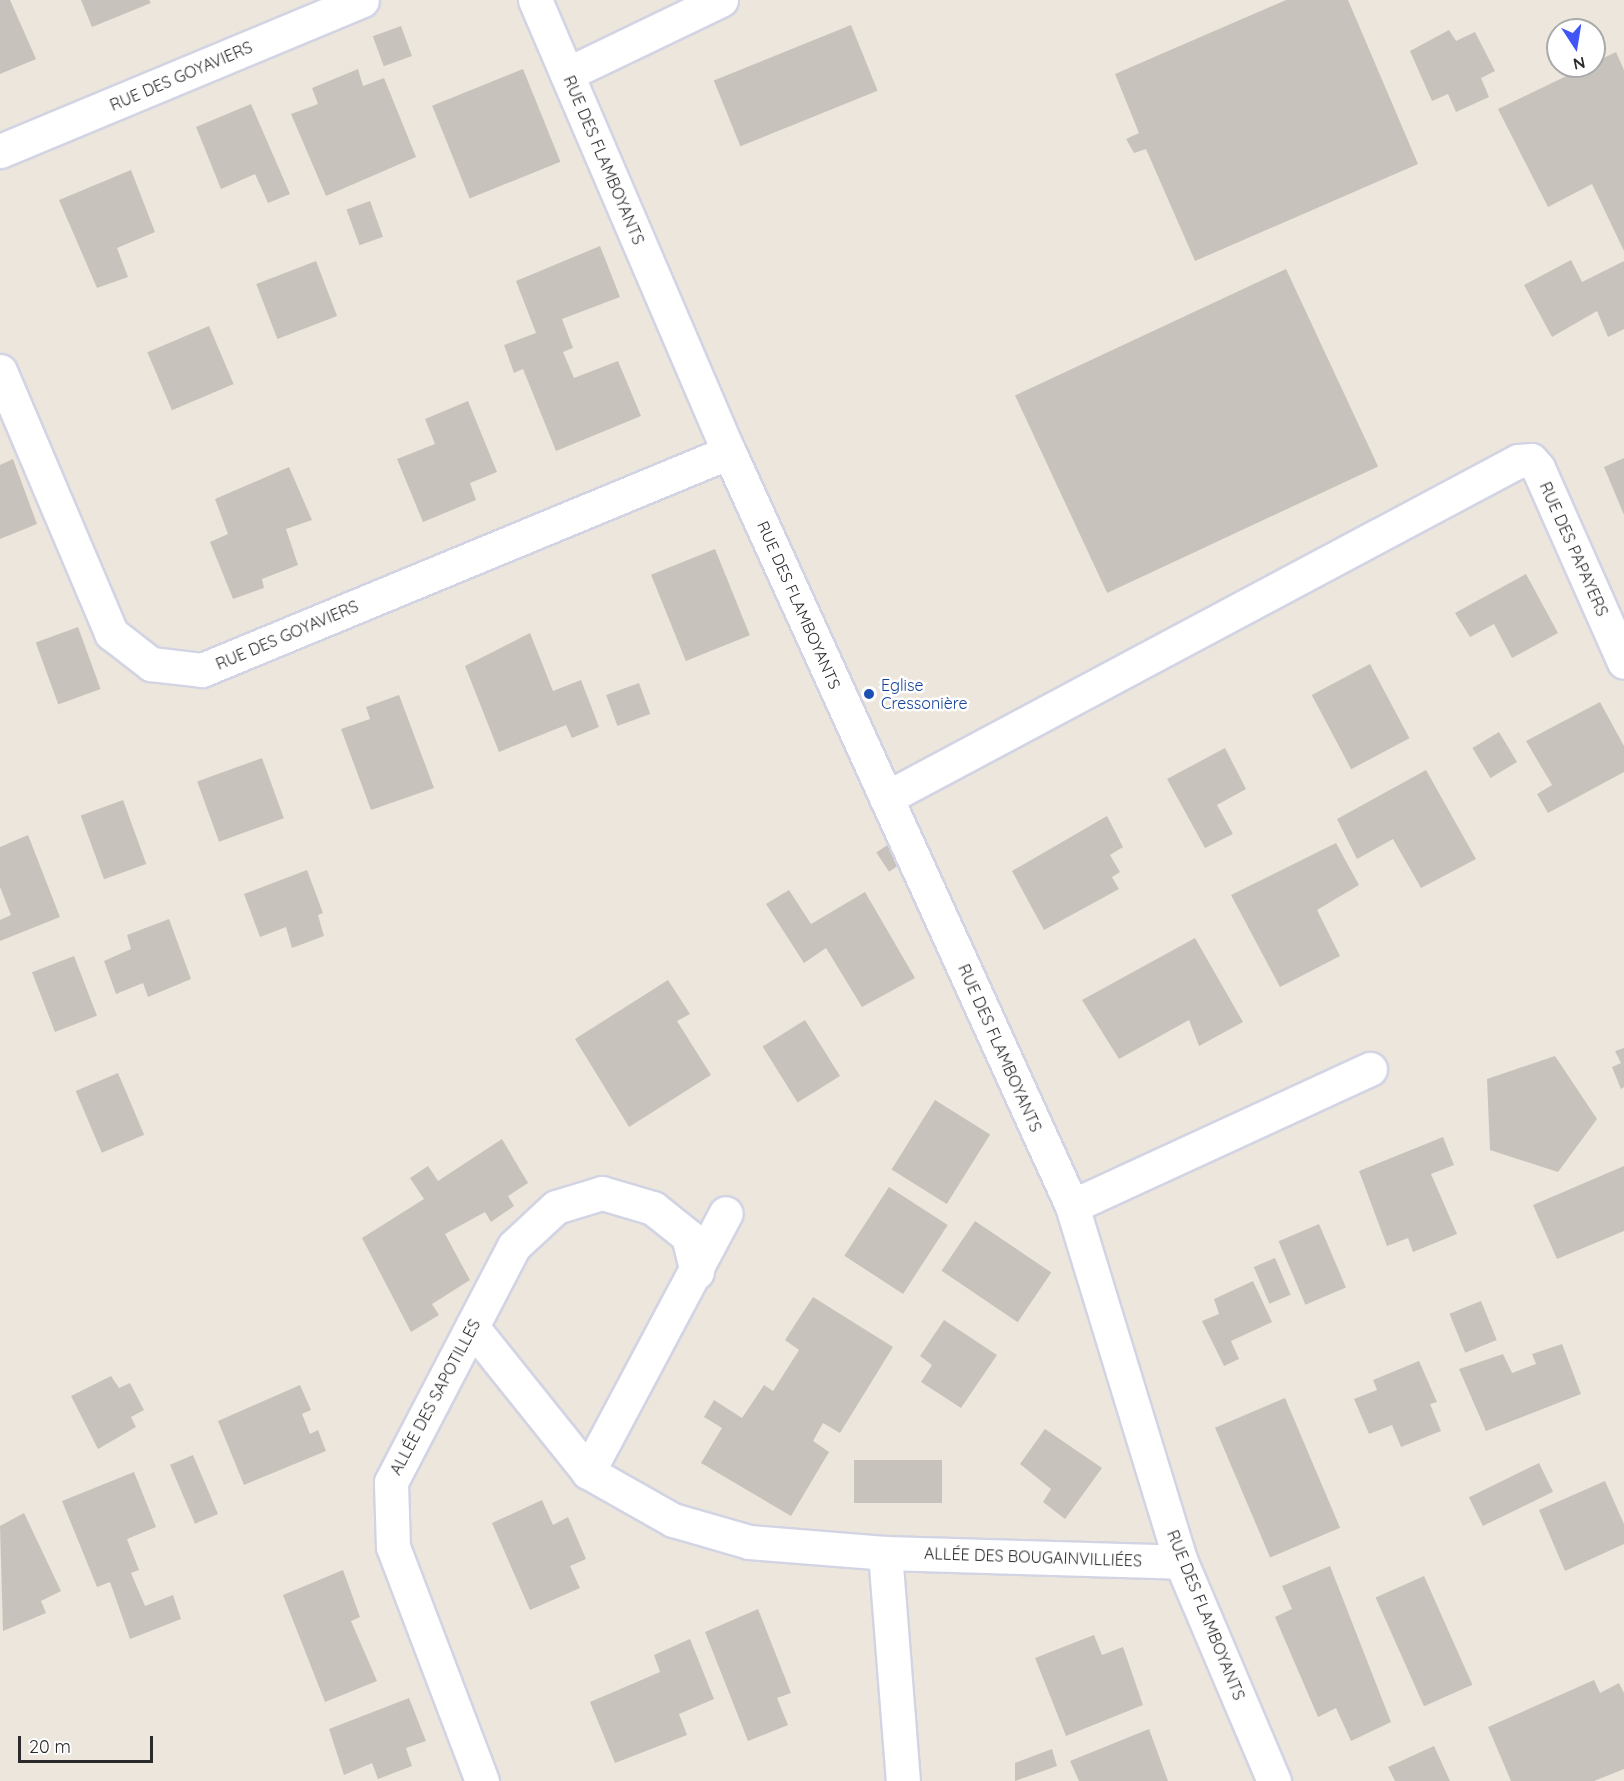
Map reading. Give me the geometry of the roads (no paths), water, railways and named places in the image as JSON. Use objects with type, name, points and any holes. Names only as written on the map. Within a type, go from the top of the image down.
[{"type":"street","name":"RUE DES GOYAVIERS","points":[[0,151],[362,0]]},
{"type":"street","name":"RUE DES FLAMBOYANTS","points":[[535,0],[729,452],[1072,1206],[1181,1562],[1274,1781]]},
{"type":"street","points":[[567,74],[721,0]]},
{"type":"street","name":"RUE DES GOYAVIERS","points":[[0,371],[111,633],[151,664],[202,670],[729,452]]},
{"type":"street","name":"RUE DES PAPAYERS","points":[[886,798],[1518,461],[1531,460],[1538,468],[1624,662]]},
{"type":"street","points":[[1072,1206],[1370,1069]]},
{"type":"street","name":"ALLÉE DES SAPOTILLES","points":[[482,1781],[393,1547],[391,1482],[514,1246],[556,1207],[602,1193],[653,1208],[688,1236],[697,1272]]},
{"type":"street","points":[[588,1472],[697,1272],[726,1213]]},
{"type":"street","name":"ALLÉE DES BOUGAINVILLIÉES","points":[[472,1328],[588,1472],[673,1520],[748,1542],[885,1553],[1181,1562]]},
{"type":"street","points":[[885,1553],[903,1781]]},
{"type":"place","name":"Eglise Cressonière","points":[[869,694]]}]
